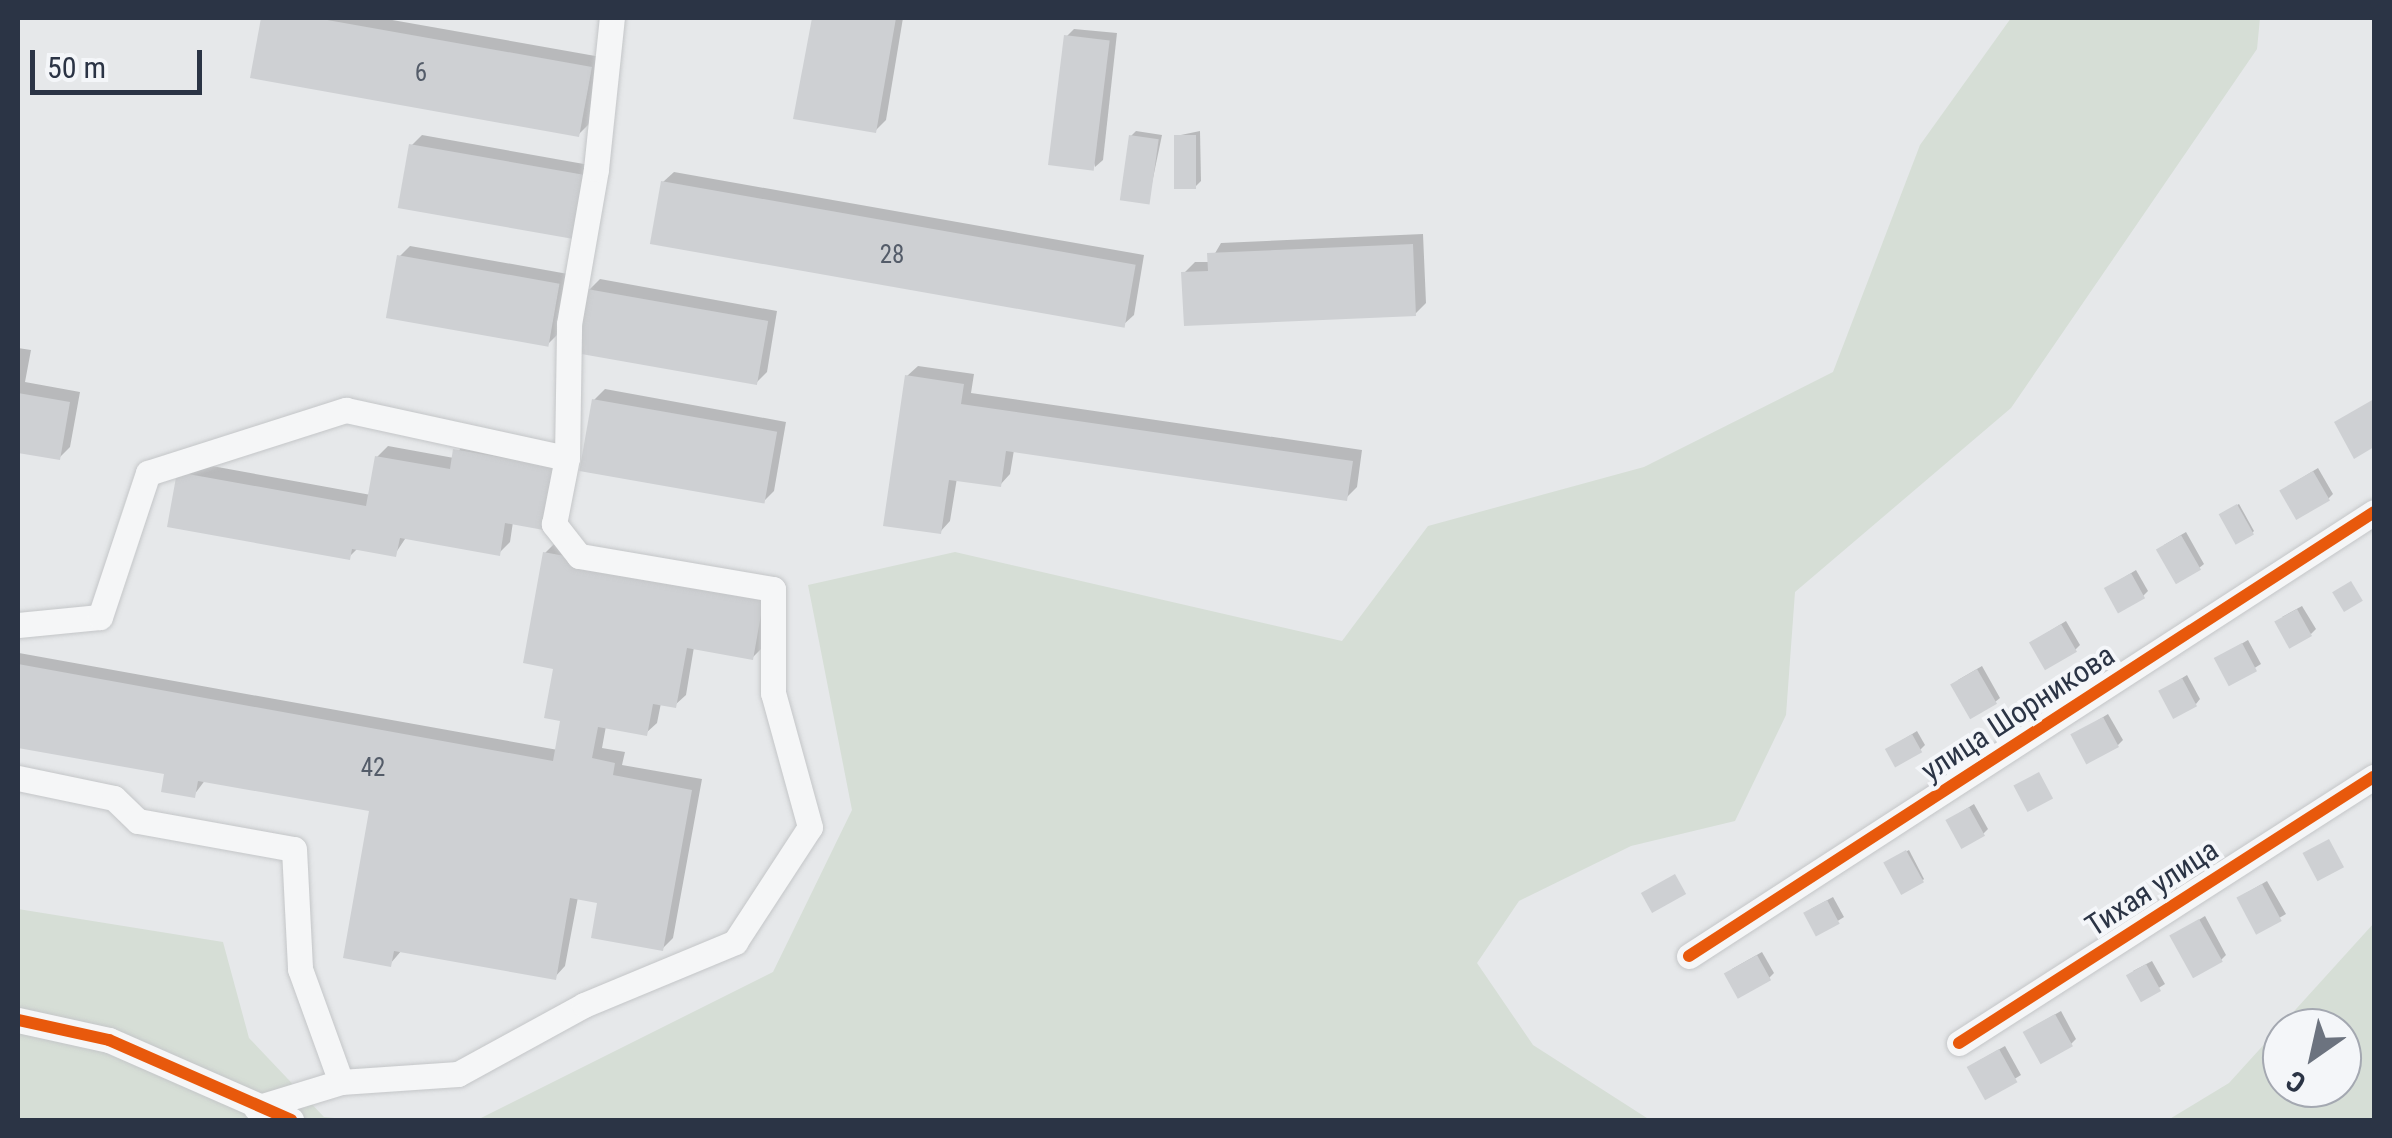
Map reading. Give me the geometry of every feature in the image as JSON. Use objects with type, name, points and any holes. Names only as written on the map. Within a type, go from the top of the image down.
[{"type":"street","points":[[256,1108],[341,1082],[458,1074],[584,1005],[735,942],[810,827],[773,694],[773,590],[579,556],[554,524],[566,458],[569,324],[604,19]]},
{"type":"street","points":[[18,625],[100,616],[148,474],[346,410],[566,458]]},
{"type":"street","name":"улица Шорникова","points":[[1689,956],[2374,512]]},
{"type":"street","points":[[18,778],[114,798],[138,822],[294,849],[300,969],[341,1082]]},
{"type":"street","name":"Тихая улица","points":[[1959,1043],[2374,778]]},
{"type":"street","points":[[18,1020],[109,1040],[256,1108],[291,1120]]},
{"type":"shaded area","points":[[2011,18],[2260,18],[2257,49],[2011,408],[1795,592],[1786,715],[1735,821],[1631,846],[1519,901],[1477,963],[1533,1045],[1650,1120],[477,1120],[773,972],[852,810],[808,585],[955,552],[1342,641],[1428,526],[1644,467],[1833,372],[1920,145]]},
{"type":"shaded area","points":[[18,909],[223,942],[249,1038],[324,1117],[356,1120],[18,1120]]},
{"type":"shaded area","points":[[2374,923],[2374,1120],[2168,1120],[2229,1083],[2262,1047],[2262,1108],[2362,1108],[2362,1008],[2297,1008]]},
{"type":"building","points":[[261,18],[316,18],[592,67],[579,137],[250,78]]},
{"type":"building","points":[[812,18],[896,18],[876,133],[793,119]]},
{"type":"building","points":[[1064,35],[1110,41],[1094,171],[1048,165]]},
{"type":"building","points":[[1129,135],[1159,139],[1150,205],[1120,200]]},
{"type":"building","points":[[1174,135],[1196,135],[1196,189],[1174,189]]},
{"type":"building","points":[[409,144],[586,175],[575,239],[398,208]]},
{"type":"building","points":[[661,181],[1136,265],[1125,328],[650,244]]},
{"type":"building","points":[[1413,244],[1416,316],[1184,326],[1181,272],[1208,271],[1207,253]]},
{"type":"building","points":[[397,255],[559,284],[548,347],[386,318]]},
{"type":"building","points":[[587,289],[768,321],[757,385],[576,353]]},
{"type":"building","points":[[905,375],[964,384],[961,404],[1353,461],[1347,501],[1006,451],[1001,487],[949,480],[941,534],[883,526]]},
{"type":"building","points":[[18,393],[70,402],[60,460],[18,453]]},
{"type":"building","points":[[592,399],[777,432],[764,504],[579,471]]},
{"type":"building","points":[[2374,399],[2374,447],[2354,459],[2334,422]]},
{"type":"building","points":[[453,449],[560,468],[549,531],[505,523],[500,556],[400,538],[396,557],[352,549],[350,560],[167,527],[177,472],[366,506],[375,456],[450,469]]},
{"type":"building","points":[[2313,471],[2330,500],[2296,520],[2279,491]]},
{"type":"building","points":[[2237,504],[2254,535],[2236,545],[2219,514]]},
{"type":"building","points":[[2181,535],[2201,570],[2176,584],[2156,550]]},
{"type":"building","points":[[543,552],[765,592],[753,660],[687,648],[676,708],[653,704],[647,736],[598,727],[592,758],[615,763],[613,775],[692,790],[663,951],[591,938],[597,903],[570,898],[556,980],[394,951],[391,967],[343,958],[369,811],[198,781],[195,798],[161,792],[164,774],[18,748],[18,664],[553,761],[560,721],[544,718],[553,669],[523,663]]},
{"type":"building","points":[[2131,573],[2145,598],[2118,613],[2104,588]]},
{"type":"building","points":[[2351,581],[2363,601],[2344,612],[2332,592]]},
{"type":"building","points":[[2297,609],[2312,636],[2289,649],[2274,622]]},
{"type":"building","points":[[2061,624],[2077,652],[2045,670],[2029,643]]},
{"type":"building","points":[[2242,643],[2257,671],[2229,686],[2214,658]]},
{"type":"building","points":[[1977,669],[1997,704],[1970,719],[1950,684]]},
{"type":"building","points":[[2182,678],[2197,706],[2173,719],[2158,691]]},
{"type":"building","points":[[2103,717],[2119,747],[2086,764],[2070,734]]},
{"type":"building","points":[[1912,734],[1922,752],[1895,767],[1885,749]]},
{"type":"building","points":[[2039,772],[2053,798],[2027,812],[2013,786]]},
{"type":"building","points":[[1969,807],[1985,836],[1961,849],[1945,820]]},
{"type":"building","points":[[2329,839],[2344,867],[2318,881],[2303,853]]},
{"type":"building","points":[[1906,850],[1924,882],[1901,895],[1883,863]]},
{"type":"building","points":[[1675,874],[1686,894],[1652,913],[1641,893]]},
{"type":"building","points":[[2262,884],[2282,921],[2256,935],[2236,898]]},
{"type":"building","points":[[1827,900],[1840,924],[1816,937],[1803,913]]},
{"type":"building","points":[[2199,919],[2223,962],[2193,978],[2169,935]]},
{"type":"building","points":[[1757,955],[1771,980],[1738,999],[1724,973]]},
{"type":"building","points":[[2146,964],[2161,991],[2141,1002],[2126,975]]},
{"type":"building","points":[[2055,1014],[2073,1046],[2041,1064],[2023,1032]]},
{"type":"building","points":[[1999,1049],[2017,1082],[1985,1100],[1967,1067]]},
{"type":"cycle path","points":[[1689,956],[2374,512]]},
{"type":"cycle path","points":[[1959,1043],[2374,777]]},
{"type":"cycle path","points":[[18,1020],[109,1040],[291,1120]]}]
